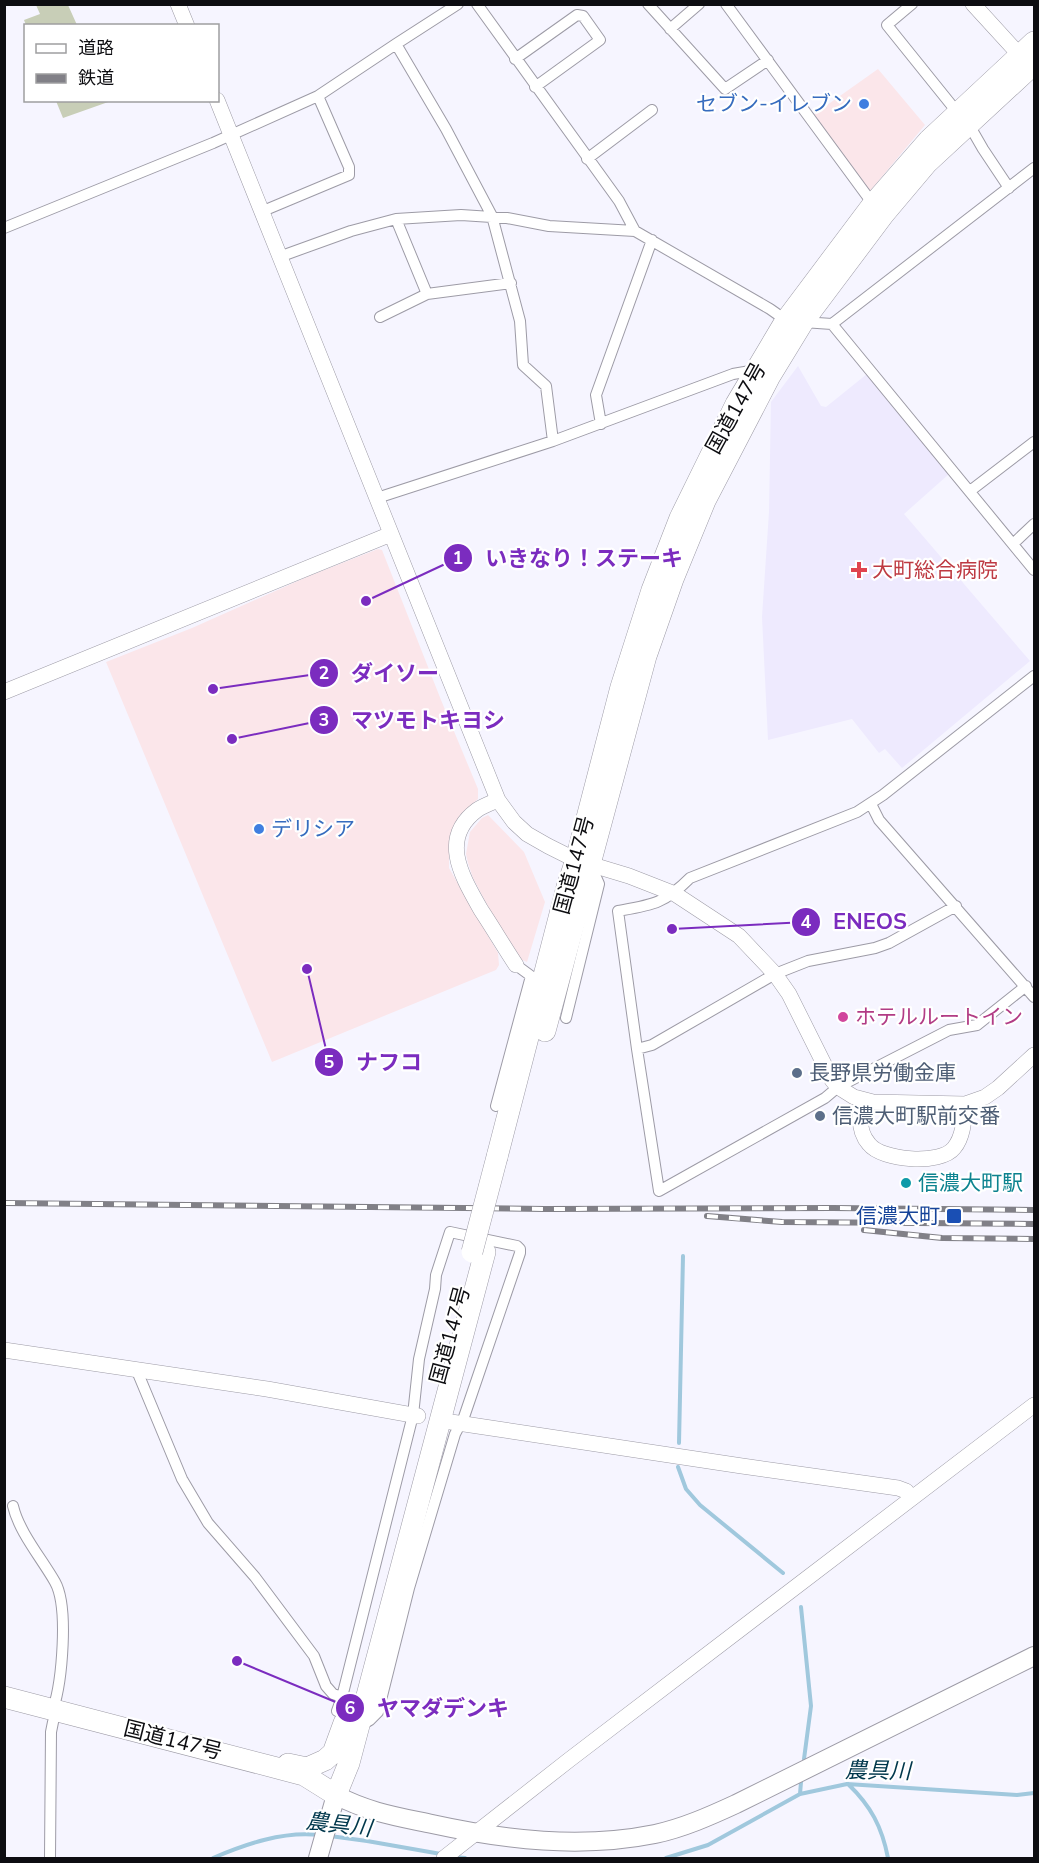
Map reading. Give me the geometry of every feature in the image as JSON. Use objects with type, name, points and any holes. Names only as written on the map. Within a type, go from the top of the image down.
[{"type":"highway","name":"国道147号","points":[[336,1796],[350,1763],[350,1712],[479,1252],[583,862],[646,656],[673,579],[705,501],[764,373],[794,321],[873,204],[929,140],[963,118],[1031,60]]},
{"type":"highway","name":"国道147号","points":[[794,321],[963,118]]},
{"type":"highway","name":"国道147号","points":[[4,1697],[53,1716],[336,1796]]},
{"type":"highway","name":"国道147号","points":[[4,1711],[53,1716],[241,1758],[304,1775],[336,1796]]},
{"type":"highway","points":[[241,1758],[253,1755],[307,1768],[325,1760],[333,1753],[350,1712]]},
{"type":"main road","points":[[320,1851],[336,1796],[374,1812],[449,1828],[472,1837],[582,1842],[612,1841],[656,1834],[709,1817],[1035,1656]]},
{"type":"street","points":[[178,4],[186,24]]},
{"type":"street","points":[[4,228],[231,135],[318,96],[458,4]]},
{"type":"street","points":[[477,4],[619,201],[635,231]]},
{"type":"street","points":[[648,4],[724,89],[768,60]]},
{"type":"street","points":[[670,29],[699,4]]},
{"type":"street","points":[[726,4],[873,204]]},
{"type":"street","points":[[912,4],[887,25],[963,118],[1009,188]]},
{"type":"street","points":[[973,4],[1031,60]]},
{"type":"street","points":[[515,59],[577,15],[583,16],[600,40],[535,87]]},
{"type":"street","points":[[396,44],[446,129],[492,216],[520,321],[523,365],[546,386],[553,441]]},
{"type":"street","points":[[263,211],[348,175],[349,167],[318,96]]},
{"type":"street","points":[[218,102],[498,800],[514,822],[527,834],[583,862],[629,876],[675,894],[739,936],[775,974],[798,1010],[832,1080],[838,1087],[862,1100],[887,1104],[965,1104],[985,1097],[998,1088],[1035,1055]]},
{"type":"street","points":[[587,159],[652,110]]},
{"type":"street","points":[[279,257],[351,231],[396,219],[461,215],[492,216],[549,226],[635,231],[794,321],[832,324],[1035,168]]},
{"type":"street","points":[[396,219],[427,294]]},
{"type":"street","points":[[601,424],[596,395],[652,240]]},
{"type":"street","points":[[380,317],[427,294],[511,283]]},
{"type":"street","points":[[832,324],[1035,570]]},
{"type":"street","points":[[377,498],[553,441],[734,374],[764,373]]},
{"type":"street","points":[[970,491],[1035,442]]},
{"type":"street","points":[[1013,544],[1035,524]]},
{"type":"street","points":[[4,692],[391,534]]},
{"type":"street","points":[[1026,987],[977,1025],[949,1030],[838,1087],[825,1098],[659,1191],[618,910],[652,905],[675,894],[690,878],[857,812],[871,804],[1035,676]]},
{"type":"street","points":[[496,1106],[531,976],[516,965],[467,886],[458,864],[456,849],[461,829],[467,820],[476,811],[498,800]]},
{"type":"street","points":[[871,804],[879,820],[1035,997]]},
{"type":"street","points":[[566,1017],[599,885],[583,862]]},
{"type":"street","points":[[637,1049],[652,1045],[775,974],[808,961],[875,948],[889,943],[956,906]]},
{"type":"street","points":[[862,1100],[859,1118],[868,1143],[882,1154],[914,1158],[940,1157],[955,1148],[963,1125],[965,1104]]},
{"type":"street","points":[[350,1712],[416,1415],[419,1359],[436,1275],[450,1232],[518,1246],[520,1249],[464,1417],[455,1422]]},
{"type":"street","points":[[4,1350],[267,1389],[416,1415]]},
{"type":"street","points":[[137,1371],[182,1479],[208,1523],[255,1577],[314,1656],[326,1686],[350,1712],[365,1723],[378,1712],[412,1577],[455,1434],[455,1422]]},
{"type":"street","points":[[444,1858],[1035,1405]]},
{"type":"street","points":[[455,1422],[898,1488],[906,1491],[912,1498]]},
{"type":"street","points":[[13,1506],[19,1522],[60,1593],[63,1648],[59,1693],[51,1732],[50,1858]]},
{"type":"shaded area","points":[[878,69],[925,125],[870,191],[813,115]]},
{"type":"shaded area","name":"大町総合病院","points":[[798,366],[821,406],[826,407],[867,374],[949,474],[904,514],[1030,661],[902,768],[885,749],[879,753],[852,719],[768,740],[762,617],[769,512],[771,402]]},
{"type":"shaded area","points":[[378,549],[382,550],[478,789],[478,799],[460,815],[453,828],[449,842],[449,868],[498,953],[499,965],[496,970],[272,1062],[106,662]]},
{"type":"shaded area","points":[[488,815],[524,852],[545,902],[527,962],[520,959],[494,918],[473,878],[468,863],[466,854],[470,832],[482,818]]},
{"type":"green space","points":[[36,5],[68,5],[77,24],[26,24],[24,20],[40,14]]},
{"type":"green space","points":[[56,102],[108,102],[63,118]]},
{"type":"waterway","points":[[679,1443],[683,1256]]},
{"type":"waterway","points":[[678,1467],[686,1489],[700,1505],[783,1573]]},
{"type":"waterway","points":[[801,1607],[811,1706],[804,1759]]},
{"type":"waterway","points":[[800,1794],[801,1782]]},
{"type":"waterway","name":"農具川","points":[[666,1858],[708,1845],[800,1794],[847,1784],[1017,1795],[1034,1793]]},
{"type":"waterway","points":[[848,1784],[863,1800],[874,1818],[888,1858]]},
{"type":"waterway","name":"農具川","points":[[213,1858],[238,1848],[278,1837],[319,1835]]},
{"type":"waterway","name":"農具川","points":[[330,1836],[441,1854]]},
{"type":"waterway","name":"農具川","points":[[454,1857],[465,1858]]},
{"type":"railway","points":[[4,1203],[545,1209],[1034,1210]]},
{"type":"railway","points":[[707,1216],[782,1222],[1034,1224]]},
{"type":"railway","points":[[864,1230],[942,1238],[1034,1239]]},
{"type":"place","name":"セブン-イレブン","points":[[864,104]]},
{"type":"place","name":"大町総合病院","points":[[859,570]]},
{"type":"place","name":"いきなり！ステーキ","points":[[366,601]]},
{"type":"place","name":"ダイソー","points":[[213,689]]},
{"type":"place","name":"マツモトキヨシ","points":[[232,739]]},
{"type":"place","name":"デリシア","points":[[259,829]]},
{"type":"place","name":"ENEOS","points":[[672,929]]},
{"type":"place","name":"ナフコ","points":[[307,969]]},
{"type":"place","name":"ホテルルートイン","points":[[843,1017]]},
{"type":"place","name":"長野県労働金庫","points":[[797,1073]]},
{"type":"place","name":"信濃大町駅前交番","points":[[820,1116]]},
{"type":"place","name":"信濃大町駅","points":[[906,1183]]},
{"type":"place","name":"信濃大町","points":[[954,1216]]},
{"type":"place","name":"ヤマダデンキ","points":[[237,1661]]}]
